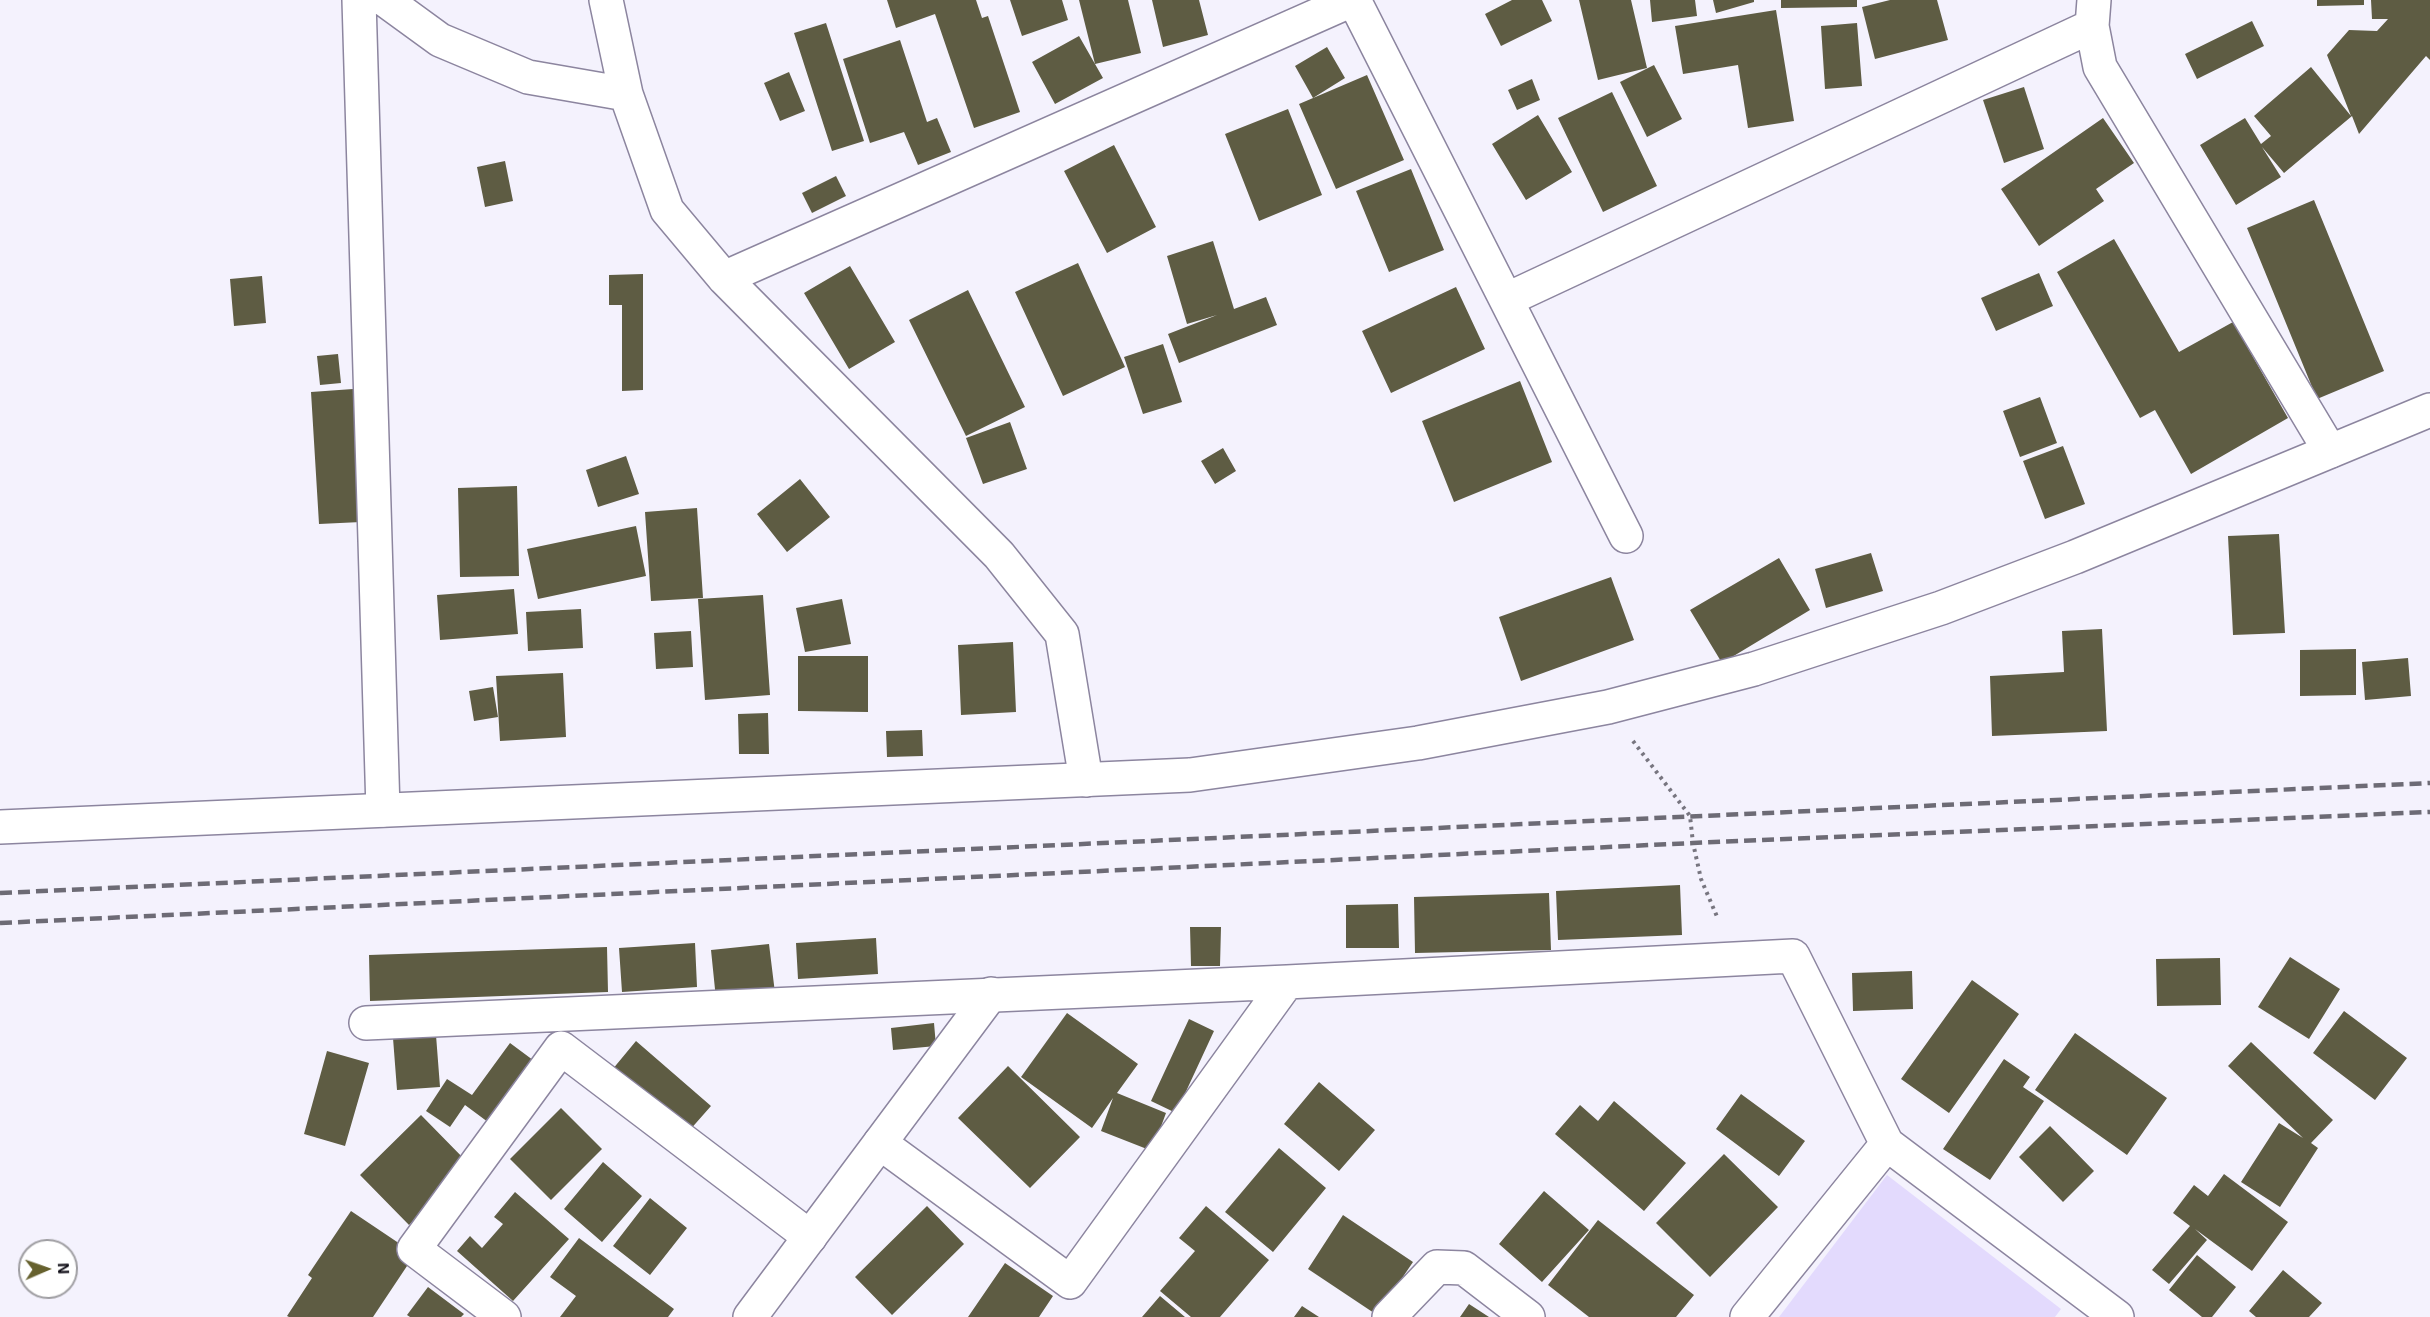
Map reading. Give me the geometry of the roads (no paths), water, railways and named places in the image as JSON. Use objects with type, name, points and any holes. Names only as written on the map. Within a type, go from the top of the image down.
[{"type":"street","points":[[359,0],[383,810]]},
{"type":"street","points":[[385,0],[440,40],[528,77],[626,94]]},
{"type":"street","points":[[606,0],[626,94],[667,210],[724,278],[999,555],[1062,634],[1086,780]]},
{"type":"street","points":[[724,278],[1353,0],[1508,299],[1626,536]]},
{"type":"street","points":[[1508,299],[2093,13],[2100,67],[2330,451]]},
{"type":"street","points":[[0,827],[1190,775],[1418,743],[1608,707],[1754,669],[1941,608],[2075,557],[2430,410]]},
{"type":"street","points":[[366,1023],[1287,982],[1793,956],[1887,1144],[2117,1317]]},
{"type":"street","points":[[880,1143],[1070,1282],[1287,982]]},
{"type":"street","points":[[750,1317],[991,994]]},
{"type":"street","points":[[504,1317],[414,1249],[561,1048],[572,1015]]},
{"type":"street","points":[[561,1048],[810,1237]]},
{"type":"street","points":[[1747,1317],[1887,1144]]},
{"type":"street","points":[[1389,1317],[1437,1267],[1464,1268],[1528,1317]]},
{"type":"railway","points":[[0,893],[2430,783]]},
{"type":"railway","points":[[0,923],[1693,843],[2430,812]]}]
